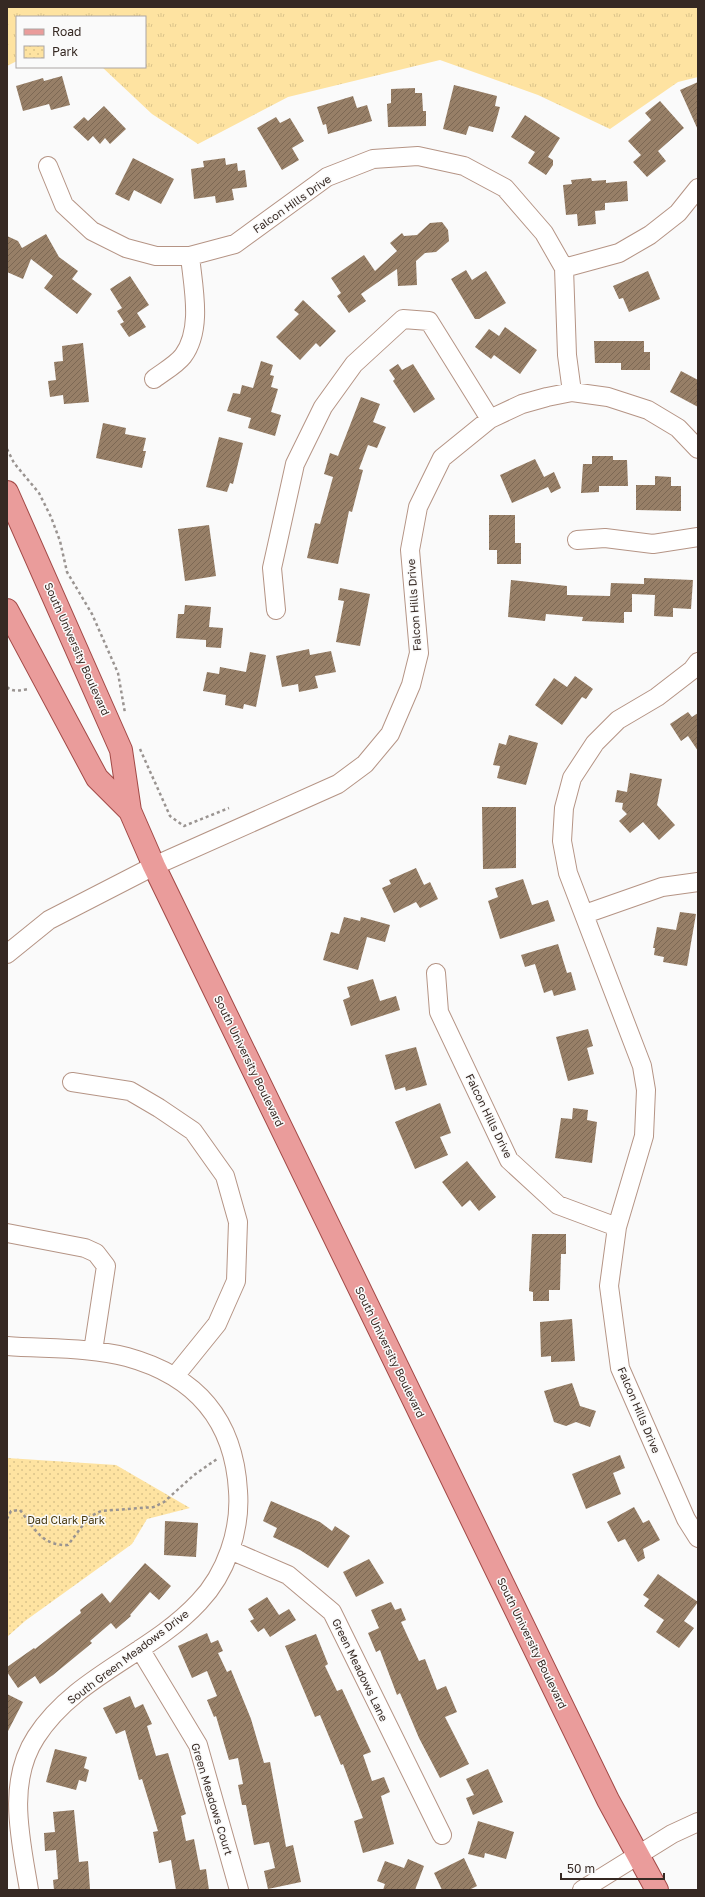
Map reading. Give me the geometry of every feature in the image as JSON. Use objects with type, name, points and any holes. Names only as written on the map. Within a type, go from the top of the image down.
[{"type":"main road","name":"South University Boulevard","points":[[7,492],[121,750],[130,811],[154,866],[608,1800],[657,1890]]},
{"type":"main road","name":"South University Boulevard","points":[[7,610],[97,778],[130,811]]},
{"type":"street","name":"Falcon Hills Drive","points":[[48,166],[64,205],[92,231],[126,248],[156,256],[190,256],[235,244],[327,177],[373,159],[418,156],[464,166],[506,188],[544,233],[564,268],[567,355],[572,392]]},
{"type":"street","points":[[564,268],[619,253],[650,235],[678,213],[698,188]]},
{"type":"street","points":[[154,379],[183,356],[194,332],[194,302],[190,256]]},
{"type":"street","points":[[276,610],[272,568],[295,464],[323,407],[349,370],[403,319],[429,321],[490,419]]},
{"type":"street","name":"Falcon Hills Drive","points":[[154,866],[338,784],[365,764],[390,734],[411,685],[419,653],[410,550],[418,507],[442,458],[490,419],[522,404],[547,396],[572,392],[608,397],[648,410],[678,428],[698,449]]},
{"type":"street","points":[[577,540],[605,538],[653,544],[698,537]]},
{"type":"street","name":"Falcon Hills Drive","points":[[698,662],[692,670],[657,697],[618,720],[595,743],[572,778],[564,808],[562,841],[568,873],[642,1066],[646,1090],[644,1136],[616,1227],[609,1286],[620,1368],[686,1520],[698,1538]]},
{"type":"street","points":[[7,954],[49,920],[154,866]]},
{"type":"street","points":[[585,914],[662,887],[698,882]]},
{"type":"street","name":"Falcon Hills Drive","points":[[436,973],[439,1012],[509,1160],[558,1205],[616,1227]]},
{"type":"street","points":[[72,1082],[130,1091],[159,1108],[193,1131],[225,1176],[238,1222],[236,1281],[217,1324],[175,1376]]},
{"type":"street","points":[[7,1232],[85,1248],[96,1253],[106,1266],[93,1351]]},
{"type":"street","name":"South Green Meadows Drive","points":[[7,1346],[93,1351],[126,1356],[175,1376],[210,1408],[223,1426],[233,1452],[239,1498],[237,1523],[230,1550],[216,1580],[200,1601],[178,1622],[74,1695],[54,1714],[35,1738],[24,1762],[19,1790],[18,1823],[29,1890]]},
{"type":"street","name":"Green Meadows Lane","points":[[230,1550],[288,1575],[332,1612],[442,1835]]},
{"type":"street","name":"Green Meadows Court","points":[[140,1649],[198,1745],[239,1890]]},
{"type":"street","points":[[582,1890],[672,1834],[698,1822]]},
{"type":"path","points":[[7,449],[14,463],[40,493],[51,517],[60,541],[67,572],[92,614],[118,673],[126,714]]},
{"type":"path","points":[[7,687],[9,690],[16,691],[29,689]]},
{"type":"path","points":[[137,743],[170,816],[184,826],[229,808]]},
{"type":"path","points":[[7,1519],[11,1511],[20,1510],[41,1537],[56,1546],[68,1545],[89,1517],[101,1511],[154,1507],[164,1502],[194,1475],[216,1460],[233,1452]]},
{"type":"green space","points":[[7,7],[698,7],[698,77],[678,82],[610,129],[538,95],[440,60],[288,97],[198,144],[152,114],[103,68],[146,68],[146,16],[16,16],[16,62],[7,66]]},
{"type":"green space","name":"Dad Clark Park","points":[[7,1458],[116,1465],[190,1508],[147,1519],[132,1544],[25,1621],[7,1637]]},
{"type":"building","points":[[62,76],[70,105],[51,110],[49,104],[23,111],[16,86],[43,78],[44,81]]},
{"type":"building","points":[[698,82],[698,130],[680,90]]},
{"type":"building","points":[[454,85],[497,96],[495,106],[500,107],[493,132],[469,126],[466,135],[443,129]]},
{"type":"building","points":[[415,88],[415,93],[422,93],[423,111],[426,111],[426,126],[388,127],[387,104],[391,103],[391,89]]},
{"type":"building","points":[[353,96],[357,108],[367,105],[372,121],[328,134],[326,124],[323,125],[317,107]]},
{"type":"building","points":[[660,101],[684,128],[658,151],[666,161],[647,177],[633,162],[641,155],[628,141],[651,120],[645,113]]},
{"type":"building","points":[[104,106],[126,129],[110,144],[105,138],[100,144],[93,136],[88,141],[73,127],[84,117],[88,121]]},
{"type":"building","points":[[525,115],[560,138],[548,157],[553,160],[553,165],[546,175],[528,163],[535,152],[511,137]]},
{"type":"building","points":[[276,117],[280,123],[290,118],[304,141],[292,148],[299,160],[282,170],[257,128]]},
{"type":"building","points":[[133,158],[174,179],[161,204],[134,190],[129,201],[115,194]]},
{"type":"building","points":[[225,158],[226,165],[237,163],[238,171],[245,170],[247,187],[232,189],[234,200],[216,203],[215,196],[194,199],[191,169],[204,167],[203,161]]},
{"type":"building","points":[[591,178],[592,181],[606,180],[606,183],[627,181],[628,201],[605,203],[605,210],[595,211],[596,224],[578,226],[577,214],[566,215],[563,185],[572,184],[571,180]]},
{"type":"building","points":[[442,222],[448,230],[449,241],[436,252],[425,253],[416,261],[417,285],[398,286],[397,269],[361,294],[366,301],[349,313],[337,296],[341,293],[331,278],[364,255],[375,271],[397,251],[390,243],[402,233],[404,236],[417,235],[430,223]]},
{"type":"building","points":[[46,234],[59,257],[78,271],[72,279],[92,294],[77,314],[44,288],[53,276],[31,259],[23,279],[7,272],[7,236],[18,241],[22,248]]},
{"type":"building","points":[[466,270],[472,280],[486,271],[506,303],[479,319],[475,319],[451,279]]},
{"type":"building","points":[[648,271],[660,299],[629,312],[623,298],[619,299],[613,286]]},
{"type":"building","points":[[130,276],[149,305],[137,313],[146,327],[129,337],[120,324],[124,322],[117,311],[122,308],[110,289]]},
{"type":"building","points":[[303,300],[336,331],[320,347],[316,343],[300,360],[276,337],[299,314],[294,310]]},
{"type":"building","points":[[505,327],[537,350],[520,374],[494,355],[491,359],[475,347],[489,329],[499,336]]},
{"type":"building","points":[[594,341],[644,341],[644,352],[650,352],[650,370],[621,370],[621,363],[595,363]]},
{"type":"building","points":[[83,343],[89,402],[64,404],[63,395],[50,397],[48,381],[56,380],[54,362],[63,361],[62,346]]},
{"type":"building","points":[[261,361],[273,365],[270,375],[274,376],[271,387],[278,389],[271,412],[281,415],[275,436],[248,428],[251,418],[227,411],[233,393],[240,394],[242,385],[253,388]]},
{"type":"building","points":[[398,364],[402,370],[413,364],[435,399],[414,413],[393,381],[395,379],[389,370]]},
{"type":"building","points":[[681,371],[698,380],[698,407],[670,392]]},
{"type":"building","points":[[361,397],[380,404],[373,422],[386,427],[377,448],[368,445],[359,469],[363,470],[352,512],[349,511],[338,564],[307,558],[315,523],[320,524],[333,477],[324,474],[330,453],[338,456]]},
{"type":"building","points":[[103,423],[126,428],[125,434],[146,438],[143,451],[146,451],[142,468],[96,458]]},
{"type":"building","points":[[219,437],[243,443],[233,484],[230,483],[227,492],[206,487]]},
{"type":"building","points":[[592,456],[613,456],[613,460],[627,460],[628,486],[599,486],[599,492],[581,493],[583,464],[592,464]]},
{"type":"building","points":[[535,459],[544,477],[554,472],[561,488],[551,493],[548,487],[512,503],[500,475]]},
{"type":"building","points":[[655,476],[671,477],[671,486],[681,486],[681,511],[636,510],[636,485],[655,485]]},
{"type":"building","points":[[489,515],[515,515],[515,543],[521,543],[521,564],[497,564],[497,550],[489,550]]},
{"type":"building","points":[[209,525],[216,576],[185,581],[178,529]]},
{"type":"building","points":[[644,578],[693,580],[691,609],[673,608],[673,617],[654,616],[655,595],[632,594],[632,612],[624,612],[624,623],[582,621],[583,617],[546,614],[545,621],[508,617],[511,580],[567,586],[567,595],[610,596],[611,583],[644,584]]},
{"type":"building","points":[[340,588],[370,594],[360,646],[336,642],[344,601],[338,600]]},
{"type":"building","points":[[185,605],[211,607],[209,627],[223,628],[221,648],[206,647],[206,640],[176,638],[178,614],[184,614]]},
{"type":"building","points":[[309,649],[310,655],[331,651],[336,672],[315,676],[318,688],[299,692],[298,684],[282,687],[276,656]]},
{"type":"building","points":[[250,652],[266,655],[256,707],[244,704],[243,709],[225,705],[226,695],[203,691],[207,672],[219,674],[220,667],[246,672]]},
{"type":"building","points":[[575,676],[593,689],[586,699],[582,697],[562,725],[535,705],[554,678],[567,687]]},
{"type":"building","points":[[688,712],[692,717],[698,713],[698,751],[688,736],[681,741],[670,724]]},
{"type":"building","points":[[509,735],[538,743],[526,785],[497,778],[500,766],[493,765],[499,743],[506,745]]},
{"type":"building","points":[[630,773],[662,779],[657,805],[675,825],[659,840],[643,822],[630,833],[619,821],[627,814],[622,809],[623,803],[615,802],[617,790],[627,792]]},
{"type":"building","points":[[482,807],[516,807],[516,868],[483,869]]},
{"type":"building","points":[[416,868],[424,885],[430,882],[438,899],[420,908],[416,902],[394,913],[382,888],[391,884],[389,880]]},
{"type":"building","points":[[523,879],[532,905],[548,900],[555,921],[500,939],[488,901],[498,897],[495,888]]},
{"type":"building","points":[[680,912],[696,914],[687,966],[663,962],[664,957],[654,955],[655,948],[653,948],[657,927],[676,930]]},
{"type":"building","points":[[344,917],[360,921],[361,917],[390,925],[385,942],[367,937],[358,970],[323,960],[331,932],[339,934]]},
{"type":"building","points":[[558,944],[567,973],[571,972],[576,990],[554,996],[552,990],[544,993],[535,964],[525,967],[521,955]]},
{"type":"building","points":[[373,979],[380,1001],[396,996],[400,1010],[351,1026],[343,1000],[350,997],[347,987]]},
{"type":"building","points":[[588,1029],[593,1046],[587,1048],[594,1074],[568,1081],[556,1037]]},
{"type":"building","points":[[416,1047],[427,1085],[406,1091],[405,1087],[395,1090],[385,1055]]},
{"type":"building","points":[[440,1103],[451,1133],[440,1137],[448,1155],[415,1169],[395,1122]]},
{"type":"building","points":[[573,1108],[588,1110],[587,1120],[597,1122],[592,1163],[555,1158],[561,1118],[572,1119]]},
{"type":"building","points":[[467,1161],[496,1197],[479,1211],[470,1200],[462,1207],[442,1182]]},
{"type":"building","points":[[532,1234],[566,1234],[566,1254],[561,1254],[560,1290],[549,1290],[549,1301],[533,1301],[533,1292],[529,1291]]},
{"type":"building","points":[[572,1319],[575,1361],[551,1362],[551,1356],[541,1357],[540,1322]]},
{"type":"building","points":[[572,1383],[580,1406],[596,1411],[590,1427],[576,1422],[566,1426],[554,1422],[544,1391]]},
{"type":"building","points":[[620,1455],[625,1468],[613,1473],[621,1494],[586,1509],[572,1474]]},
{"type":"building","points":[[271,1501],[320,1522],[332,1531],[335,1526],[350,1536],[328,1568],[300,1550],[273,1537],[277,1528],[263,1521]]},
{"type":"building","points":[[634,1507],[643,1523],[649,1520],[660,1540],[643,1549],[645,1558],[638,1562],[625,1539],[618,1542],[607,1522]]},
{"type":"building","points":[[165,1521],[198,1523],[196,1557],[164,1555]]},
{"type":"building","points":[[369,1559],[384,1583],[356,1597],[343,1572]]},
{"type":"building","points":[[145,1563],[171,1586],[159,1600],[150,1592],[130,1615],[131,1616],[116,1629],[111,1623],[90,1641],[92,1643],[53,1675],[40,1684],[35,1676],[18,1688],[7,1672],[7,1667],[34,1648],[35,1649],[81,1613],[80,1610],[102,1593],[110,1603]]},
{"type":"building","points":[[658,1574],[698,1602],[684,1621],[694,1628],[679,1648],[656,1632],[664,1620],[644,1606],[649,1599],[643,1595]]},
{"type":"building","points":[[267,1597],[279,1615],[289,1609],[296,1620],[270,1637],[264,1628],[258,1632],[250,1621],[254,1619],[248,1609]]},
{"type":"building","points":[[391,1602],[395,1610],[401,1608],[406,1620],[401,1622],[419,1661],[425,1659],[437,1690],[446,1686],[457,1712],[445,1717],[469,1764],[440,1778],[419,1738],[400,1693],[397,1695],[380,1650],[376,1652],[368,1633],[379,1628],[371,1610]]},
{"type":"building","points":[[207,1633],[211,1643],[218,1640],[223,1651],[218,1653],[227,1672],[231,1670],[251,1719],[264,1763],[270,1762],[286,1847],[293,1845],[301,1882],[268,1889],[264,1871],[275,1868],[269,1842],[254,1845],[246,1805],[242,1805],[238,1785],[243,1784],[238,1758],[229,1760],[216,1716],[214,1717],[207,1700],[217,1696],[207,1671],[192,1678],[178,1646]]},
{"type":"building","points":[[316,1634],[328,1664],[325,1666],[337,1691],[342,1689],[371,1752],[363,1755],[372,1781],[384,1777],[390,1792],[381,1796],[394,1844],[363,1853],[354,1821],[363,1818],[343,1764],[341,1765],[320,1715],[315,1717],[285,1646]]},
{"type":"building","points":[[7,1694],[23,1702],[7,1733]]},
{"type":"building","points":[[130,1696],[135,1708],[143,1704],[152,1724],[147,1726],[156,1756],[168,1753],[186,1814],[181,1816],[186,1841],[194,1839],[200,1870],[206,1869],[209,1890],[176,1890],[171,1860],[159,1863],[153,1832],[158,1831],[142,1779],[139,1780],[125,1730],[116,1734],[103,1708]]},
{"type":"building","points":[[55,1749],[87,1757],[84,1768],[89,1770],[86,1782],[79,1780],[76,1790],[46,1782]]},
{"type":"building","points":[[488,1769],[503,1802],[473,1815],[466,1798],[474,1795],[466,1779]]},
{"type":"building","points":[[74,1810],[79,1862],[88,1861],[90,1889],[54,1890],[53,1880],[58,1879],[56,1850],[45,1851],[44,1833],[55,1832],[53,1812]]},
{"type":"building","points":[[478,1821],[514,1832],[506,1859],[485,1853],[484,1858],[468,1854]]},
{"type":"building","points":[[464,1858],[477,1886],[469,1890],[442,1890],[434,1873]]},
{"type":"building","points":[[408,1859],[424,1866],[415,1890],[383,1890],[385,1884],[377,1881],[385,1861],[404,1868]]}]
